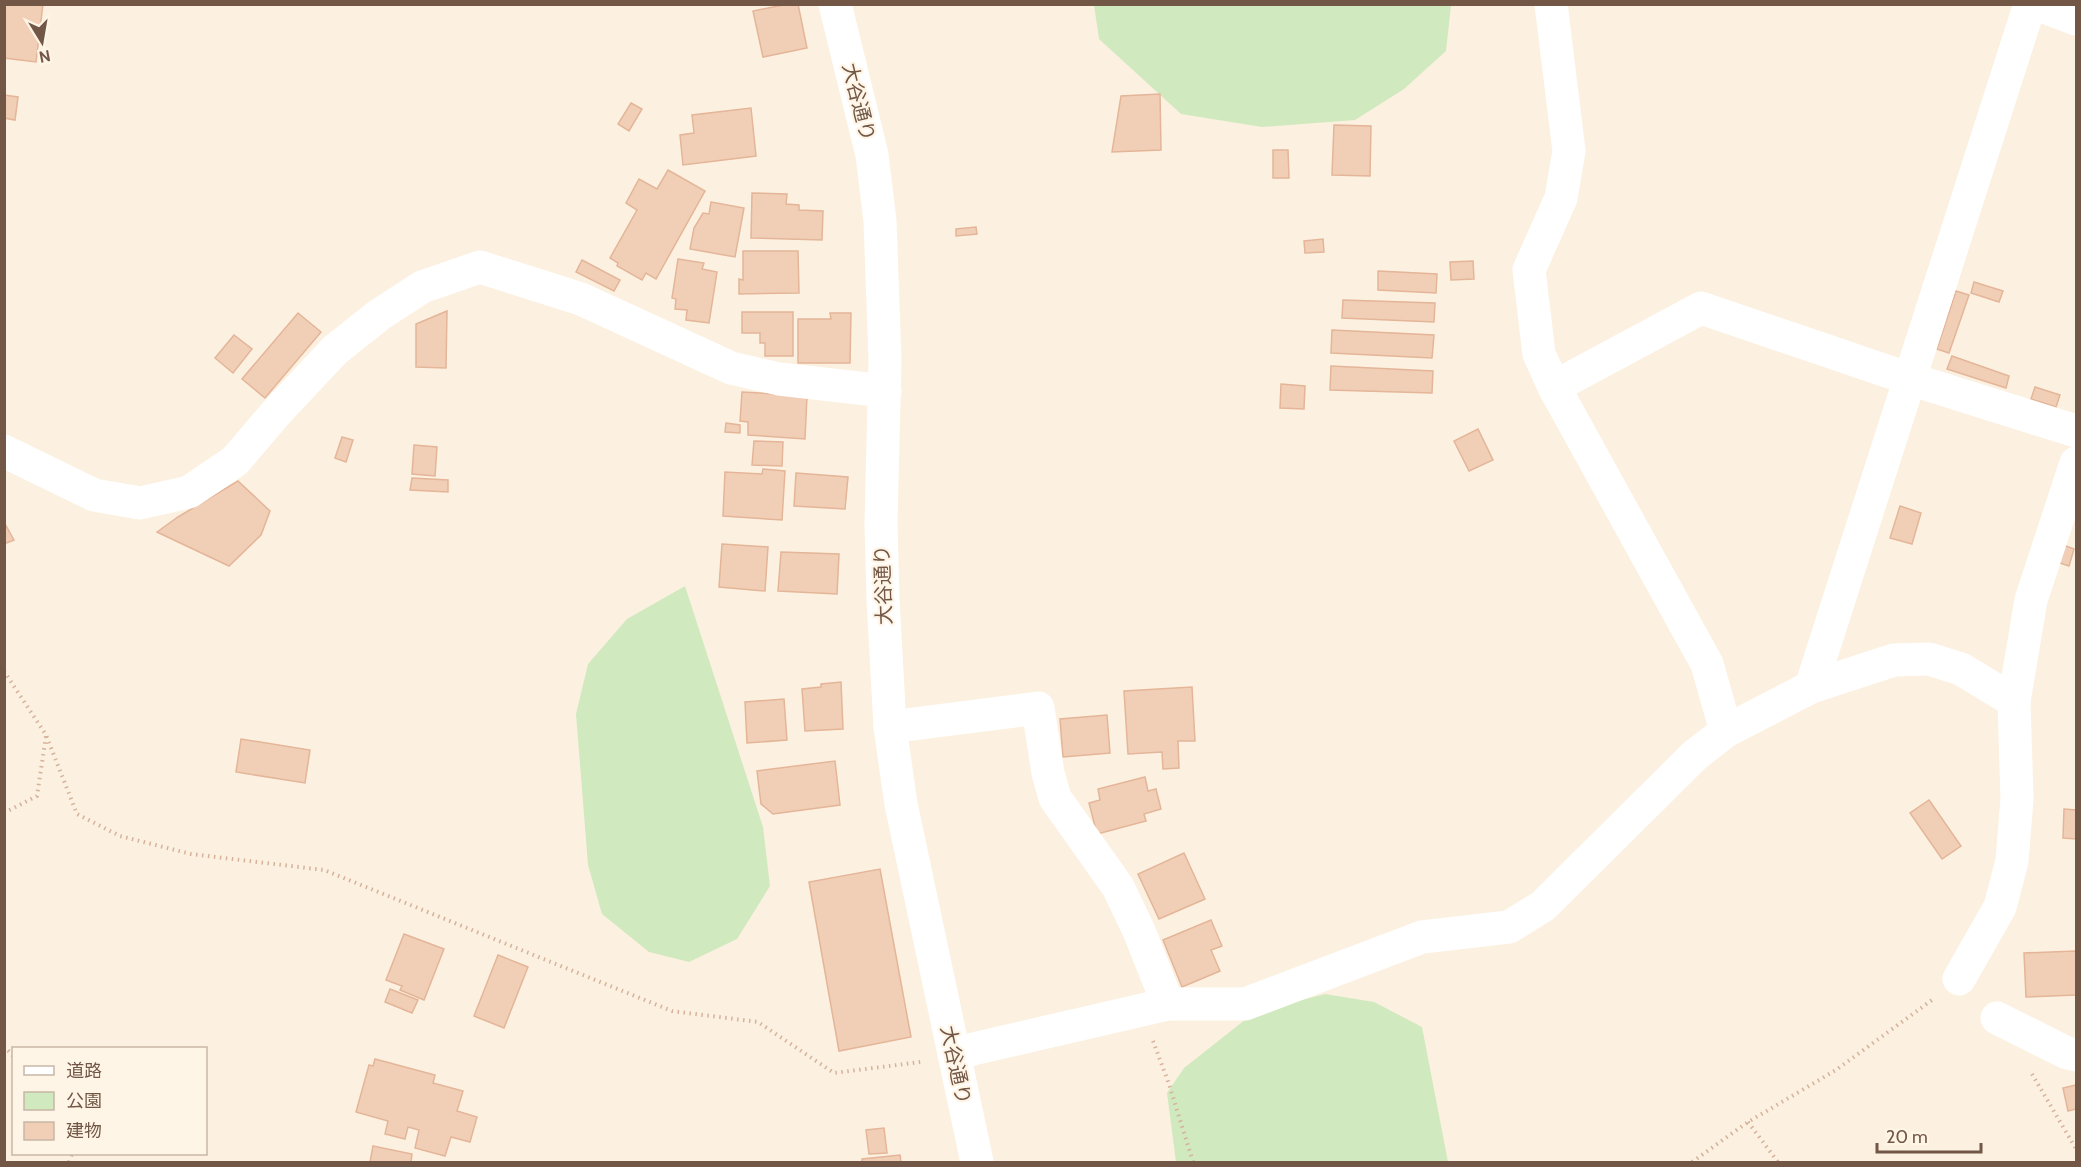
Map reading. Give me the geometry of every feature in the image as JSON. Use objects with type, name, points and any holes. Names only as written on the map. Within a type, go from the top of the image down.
[{"type":"street","name":"大谷通り","points":[[836,4],[872,155],[880,221],[885,391],[881,523],[882,599],[890,727],[901,804],[977,1162]]},
{"type":"street","points":[[1551,4],[1569,151],[1561,198],[1529,270],[1539,354],[1554,387],[1707,664],[1726,731]]},
{"type":"street","points":[[1811,687],[2030,4]]},
{"type":"street","points":[[2036,4],[2076,18]]},
{"type":"street","points":[[4,451],[94,495],[140,503],[189,492],[235,461],[335,350],[379,315],[422,287],[480,267],[581,299],[731,368],[778,379],[885,391]]},
{"type":"street","points":[[1554,387],[1701,308],[1910,379],[2076,431]]},
{"type":"street","points":[[1959,979],[2000,907],[2012,861],[2017,799],[2014,701],[2031,600],[2076,462]]},
{"type":"street","points":[[954,1055],[1154,1007],[1245,1004],[1422,937],[1509,927],[1543,906],[1694,756],[1726,731],[1811,687],[1894,660],[1929,659],[1961,669],[2014,701]]},
{"type":"street","points":[[890,727],[1038,708],[1054,798],[1118,887],[1139,931],[1154,1007]]},
{"type":"street","points":[[1998,1018],[2067,1053],[2076,1055]]},
{"type":"path","points":[[4,671],[46,735],[77,814],[120,836],[191,854],[324,870],[672,1011],[758,1022],[834,1073],[954,1055]]},
{"type":"path","points":[[4,813],[37,796],[46,735]]},
{"type":"path","points":[[1692,1162],[1748,1122],[1836,1070],[1959,979]]},
{"type":"path","points":[[1154,1007],[1168,1084],[1193,1162]]},
{"type":"path","points":[[1748,1122],[1778,1162]]},
{"type":"green space","points":[[1094,5],[1451,5],[1446,51],[1404,89],[1355,120],[1262,127],[1181,114],[1099,39]]},
{"type":"green space","points":[[685,586],[763,827],[770,886],[737,939],[689,962],[649,952],[602,914],[588,865],[576,714],[588,664],[627,619]]},
{"type":"green space","points":[[1325,994],[1374,1002],[1422,1027],[1448,1162],[1176,1162],[1167,1093],[1184,1068],[1255,1012]]},
{"type":"building","points":[[4,4],[43,4],[36,62],[4,58]]},
{"type":"building","points":[[798,4],[807,48],[763,57],[753,11]]},
{"type":"building","points":[[1160,94],[1161,150],[1112,152],[1121,96]]},
{"type":"building","points":[[4,95],[18,97],[15,120],[4,118]]},
{"type":"building","points":[[631,103],[642,109],[629,131],[618,124]]},
{"type":"building","points":[[751,108],[756,156],[683,165],[680,135],[694,133],[692,115]]},
{"type":"building","points":[[1334,125],[1371,126],[1370,176],[1332,175]]},
{"type":"building","points":[[1273,150],[1288,150],[1289,178],[1273,178]]},
{"type":"building","points":[[668,170],[705,191],[656,279],[646,273],[642,280],[617,266],[618,263],[610,258],[637,210],[626,203],[639,179],[657,189]]},
{"type":"building","points":[[752,193],[787,194],[786,204],[799,205],[799,210],[823,211],[822,240],[751,238]]},
{"type":"building","points":[[711,202],[744,208],[735,257],[690,249],[694,228],[703,213],[709,214]]},
{"type":"building","points":[[976,227],[977,234],[956,236],[956,229]]},
{"type":"building","points":[[1323,239],[1324,252],[1305,253],[1304,241]]},
{"type":"building","points":[[743,251],[798,251],[799,293],[739,294],[739,279],[743,280]]},
{"type":"building","points":[[678,259],[704,263],[702,269],[717,272],[709,323],[686,320],[687,310],[675,309],[676,299],[672,298]]},
{"type":"building","points":[[582,260],[620,280],[614,291],[576,272]]},
{"type":"building","points":[[1473,261],[1474,279],[1451,280],[1450,262]]},
{"type":"building","points":[[1378,271],[1437,274],[1436,293],[1378,290]]},
{"type":"building","points":[[1974,282],[2003,291],[1999,302],[1971,293]]},
{"type":"building","points":[[1956,291],[1969,295],[1949,353],[1937,349]]},
{"type":"building","points":[[1343,300],[1435,303],[1434,322],[1342,318]]},
{"type":"building","points":[[447,311],[446,368],[416,367],[416,324]]},
{"type":"building","points":[[742,312],[793,312],[793,356],[765,356],[765,343],[760,343],[760,333],[742,333]]},
{"type":"building","points":[[298,313],[321,332],[265,398],[242,379]]},
{"type":"building","points":[[830,313],[851,313],[850,363],[798,363],[798,319],[831,319]]},
{"type":"building","points":[[1332,330],[1434,335],[1432,358],[1331,353]]},
{"type":"building","points":[[234,335],[252,349],[233,373],[215,358]]},
{"type":"building","points":[[1952,356],[2009,376],[2006,388],[1947,369]]},
{"type":"building","points":[[1331,366],[1433,371],[1432,393],[1330,390]]},
{"type":"building","points":[[1281,384],[1305,386],[1304,409],[1280,408]]},
{"type":"building","points":[[2035,387],[2060,395],[2056,407],[2031,399]]},
{"type":"building","points":[[742,392],[807,396],[805,439],[748,435],[748,422],[740,421]]},
{"type":"building","points":[[726,423],[740,425],[740,433],[725,432]]},
{"type":"building","points":[[1478,429],[1493,460],[1469,471],[1454,441]]},
{"type":"building","points":[[342,437],[353,440],[346,462],[335,458]]},
{"type":"building","points":[[754,441],[783,442],[782,466],[752,465]]},
{"type":"building","points":[[414,445],[437,447],[435,476],[412,474]]},
{"type":"building","points":[[763,469],[785,471],[782,520],[723,516],[725,472],[762,474]]},
{"type":"building","points":[[796,473],[848,477],[845,509],[794,506]]},
{"type":"building","points":[[412,478],[448,480],[448,492],[410,490]]},
{"type":"building","points":[[238,481],[270,511],[261,535],[229,566],[157,532],[178,517]]},
{"type":"building","points":[[1900,506],[1921,513],[1912,544],[1890,538]]},
{"type":"building","points":[[4,522],[14,540],[4,544]]},
{"type":"building","points":[[722,544],[768,547],[765,591],[719,587]]},
{"type":"building","points":[[2063,545],[2074,549],[2069,566],[2057,562]]},
{"type":"building","points":[[781,552],[839,554],[837,594],[778,591]]},
{"type":"building","points":[[841,682],[843,729],[805,731],[802,689]]},
{"type":"building","points":[[1192,687],[1195,741],[1178,741],[1179,768],[1163,769],[1162,752],[1128,754],[1124,691]]},
{"type":"building","points":[[784,699],[787,740],[747,743],[745,702]]},
{"type":"building","points":[[1107,715],[1110,753],[1063,757],[1060,719]]},
{"type":"building","points":[[241,739],[310,750],[305,783],[236,772]]},
{"type":"building","points":[[835,761],[840,805],[773,814],[761,804],[757,771]]},
{"type":"building","points":[[1145,777],[1148,791],[1156,789],[1161,809],[1144,814],[1146,821],[1097,834],[1089,803],[1100,800],[1098,789]]},
{"type":"building","points":[[1929,800],[1961,846],[1942,859],[1910,813]]},
{"type":"building","points":[[2064,809],[2076,810],[2076,839],[2063,838]]},
{"type":"building","points":[[1184,853],[1205,899],[1159,919],[1138,874]]},
{"type":"building","points":[[880,869],[911,1037],[839,1051],[809,882]]},
{"type":"building","points":[[1211,920],[1222,946],[1211,950],[1220,971],[1182,987],[1163,940]]},
{"type":"building","points":[[404,934],[444,949],[424,1000],[400,990],[402,986],[386,980]]},
{"type":"building","points":[[2076,951],[2076,995],[2026,997],[2024,953]]},
{"type":"building","points":[[498,955],[528,967],[504,1028],[474,1016]]},
{"type":"building","points":[[390,989],[418,1000],[412,1013],[385,1002]]},
{"type":"building","points":[[375,1059],[435,1075],[433,1083],[463,1091],[457,1111],[477,1117],[470,1142],[451,1137],[445,1156],[415,1148],[419,1130],[408,1127],[405,1139],[385,1134],[388,1121],[356,1112],[369,1065],[373,1066]]},
{"type":"building","points":[[2076,1085],[2076,1109],[2068,1111],[2063,1088]]},
{"type":"building","points":[[884,1128],[887,1153],[869,1154],[866,1130]]},
{"type":"building","points":[[373,1146],[412,1154],[411,1162],[370,1162]]},
{"type":"building","points":[[900,1155],[901,1162],[862,1162],[862,1159]]}]
